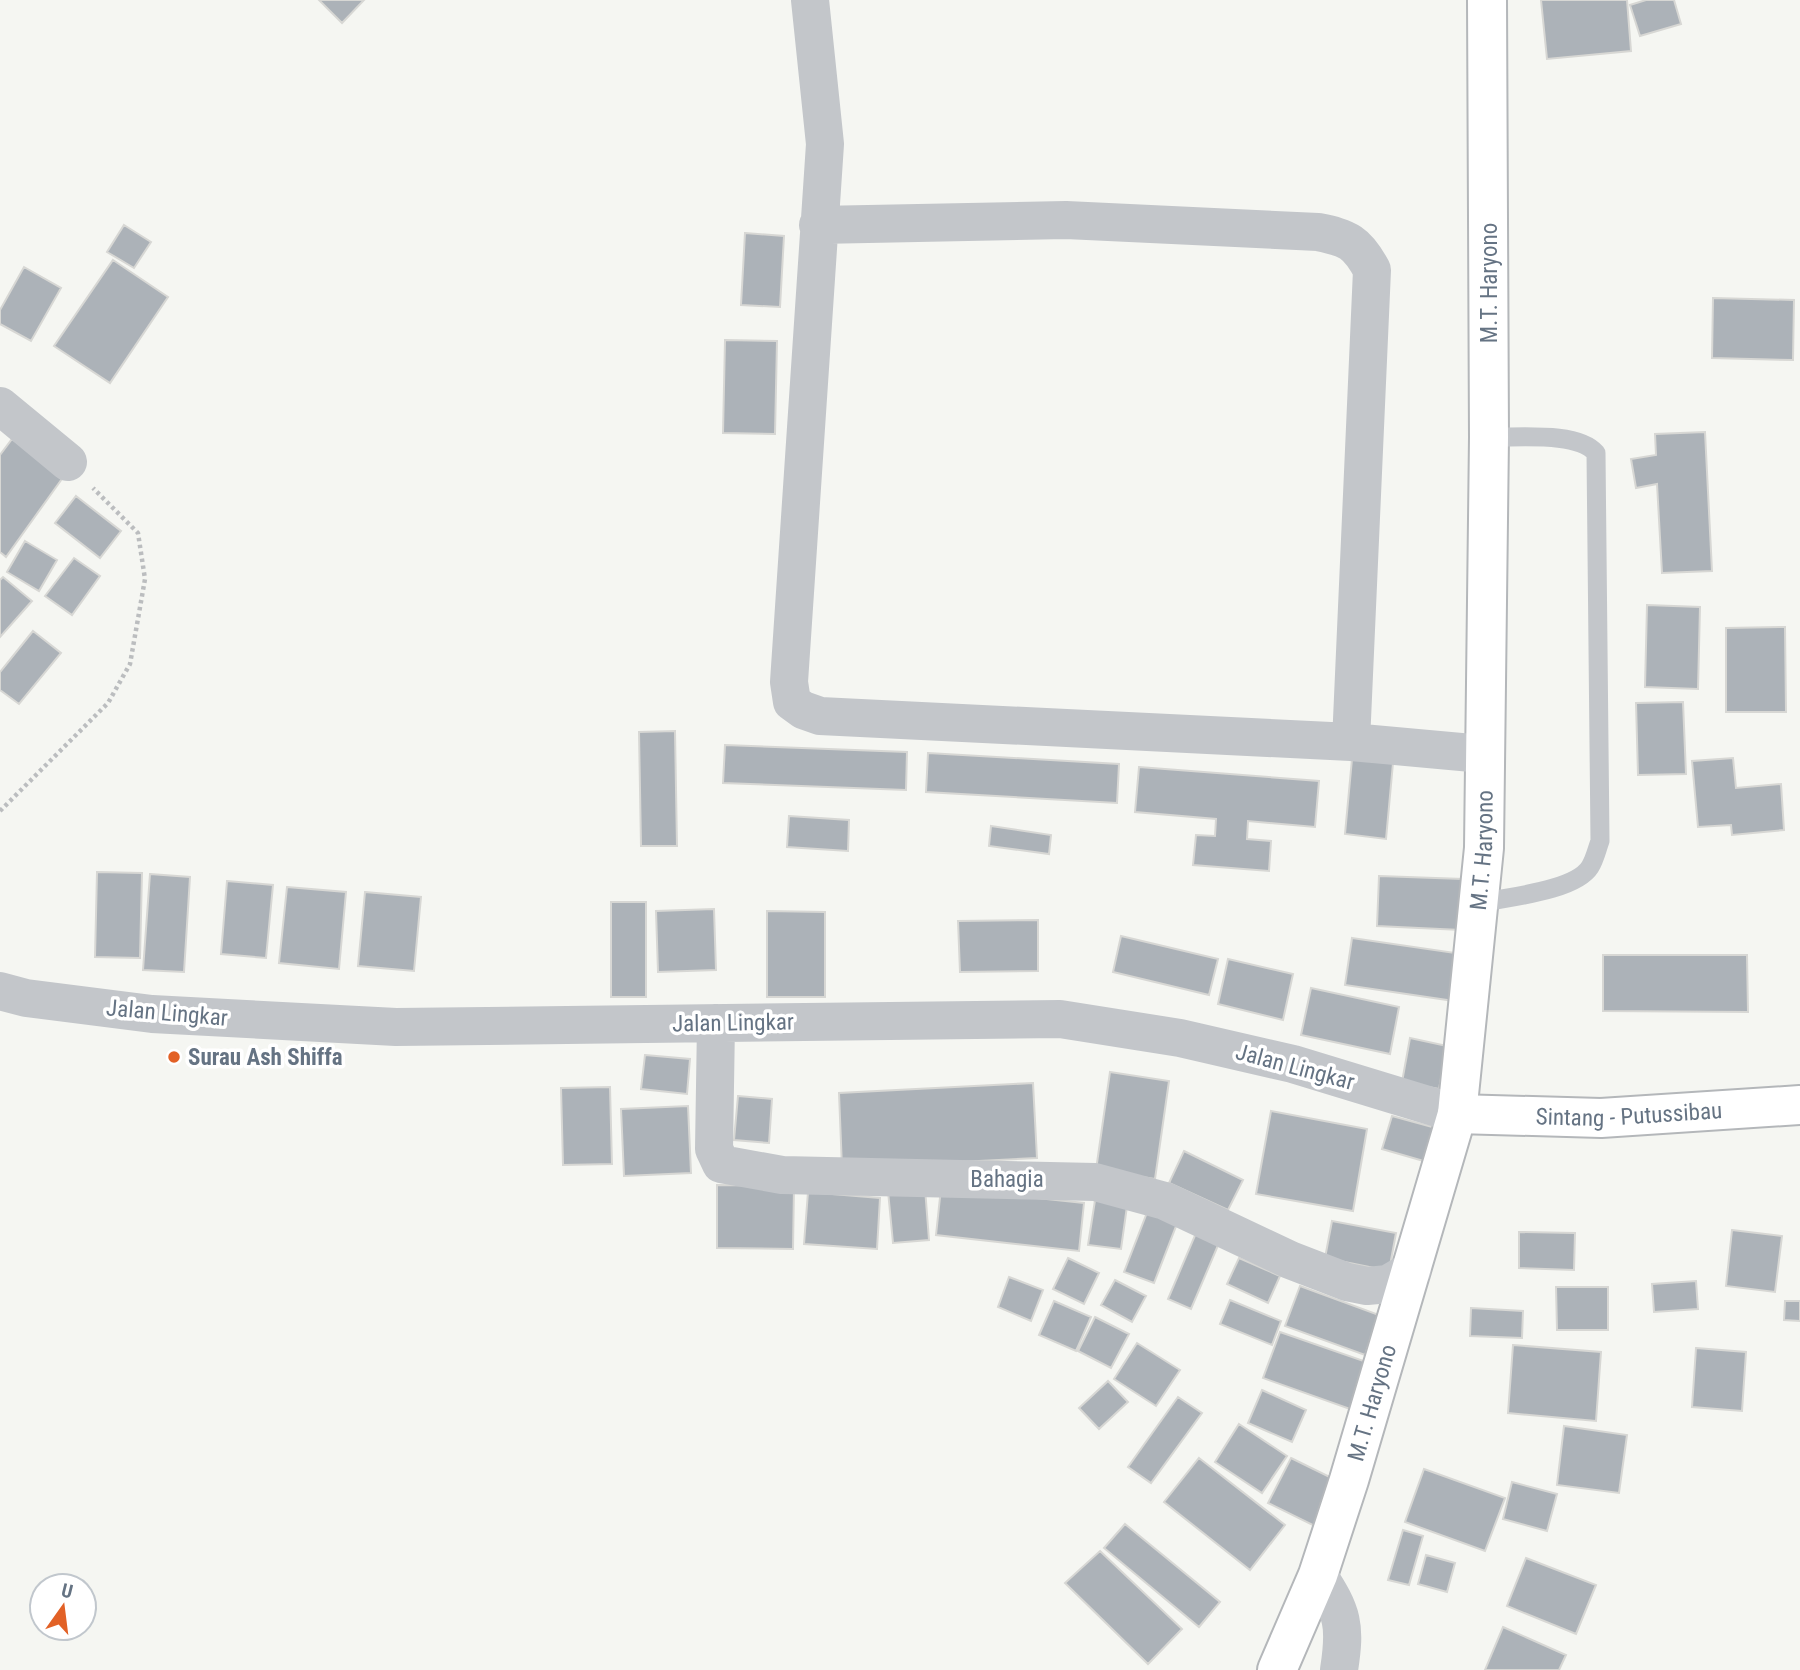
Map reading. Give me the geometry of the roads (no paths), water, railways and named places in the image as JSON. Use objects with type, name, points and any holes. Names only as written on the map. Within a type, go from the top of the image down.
[{"type":"highway","name":"M.T. Haryono","points":[[1277,1670],[1318,1575],[1457,1114],[1484,848],[1483,754],[1489,437],[1487,0]]},
{"type":"highway","name":"Sintang - Putussibau","points":[[1457,1114],[1601,1118],[1800,1105]]},
{"type":"street","points":[[810,0],[825,144],[789,682],[792,702],[803,710],[820,716],[1351,742],[1483,754]]},
{"type":"street","points":[[818,225],[1066,220],[1318,232],[1346,237],[1363,252],[1372,270],[1351,742]]},
{"type":"street","points":[[0,406],[68,462]]},
{"type":"street","name":"Jalan Lingkar","points":[[0,991],[26,998],[152,1014],[383,1027],[1060,1019],[1180,1038],[1293,1064],[1457,1114]]},
{"type":"street","name":"Bahagia","points":[[716,1023],[714,1149],[721,1164],[782,1175],[1095,1182],[1165,1201],[1290,1259],[1347,1282],[1367,1286],[1388,1284],[1412,1270]]},
{"type":"street","points":[[1318,1575],[1342,1618],[1345,1634],[1339,1670]]},
{"type":"lane","points":[[1480,903],[1564,885],[1580,878],[1590,867],[1600,841],[1596,453],[1588,443],[1564,439],[1489,437]]},
{"type":"place","name":"Surau Ash Shiffa","points":[[174,1057]]}]
